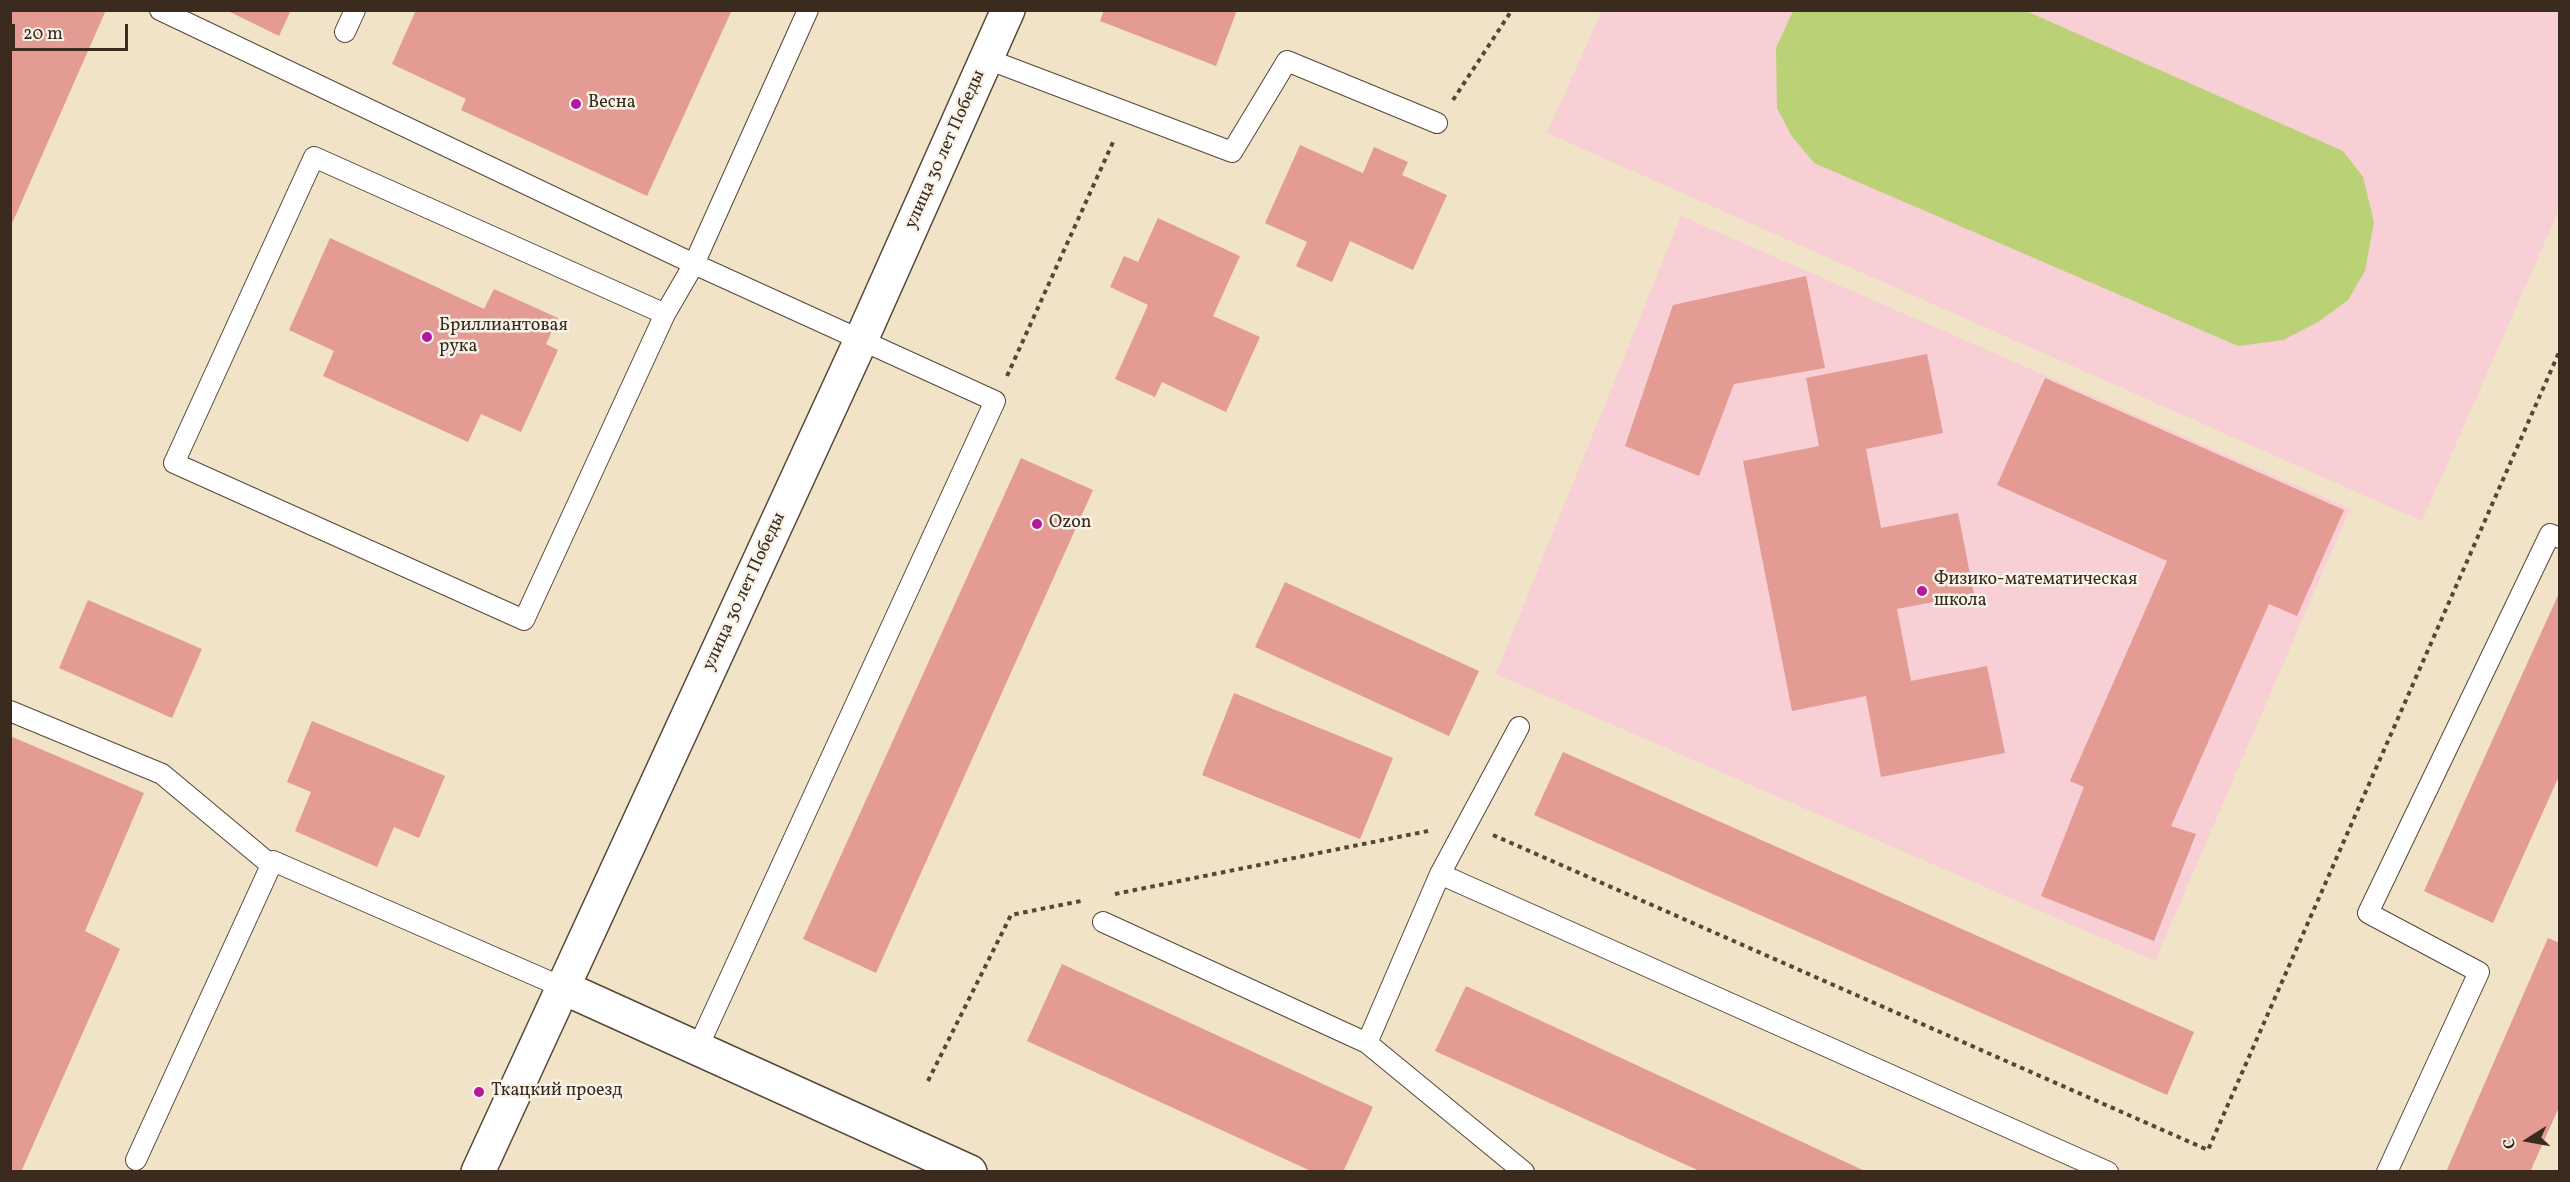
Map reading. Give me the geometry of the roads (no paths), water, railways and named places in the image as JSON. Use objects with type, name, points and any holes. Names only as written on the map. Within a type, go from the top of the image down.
[{"type":"street","name":"улица 30 лет Победы","points":[[478,1172],[861,340],[1008,10]]},
{"type":"street","points":[[562,987],[970,1172]]},
{"type":"lane","points":[[160,10],[694,264],[996,401],[698,1047]]},
{"type":"lane","points":[[345,32],[355,10]]},
{"type":"lane","points":[[665,314],[314,157],[174,463],[524,620],[665,314],[694,264],[808,10]]},
{"type":"lane","points":[[987,59],[1232,152],[1287,61],[1437,123]]},
{"type":"lane","points":[[2387,1172],[2479,972],[2368,913],[2550,534],[2559,538]]},
{"type":"lane","points":[[10,711],[162,774],[271,865]]},
{"type":"lane","points":[[1367,1043],[1440,873],[1519,727]]},
{"type":"lane","points":[[136,1160],[273,861],[562,987]]},
{"type":"lane","points":[[1440,873],[2108,1172]]},
{"type":"lane","points":[[1103,922],[1367,1043],[1524,1172]]},
{"type":"place","name":"Весна","points":[[576,104]]},
{"type":"place","name":"Бриллиантовая рука","points":[[427,337]]},
{"type":"place","name":"Ozon","points":[[1037,524]]},
{"type":"place","name":"Физико-математическая школа","points":[[1922,591]]},
{"type":"place","name":"Ткацкий проезд","points":[[479,1092]]}]
